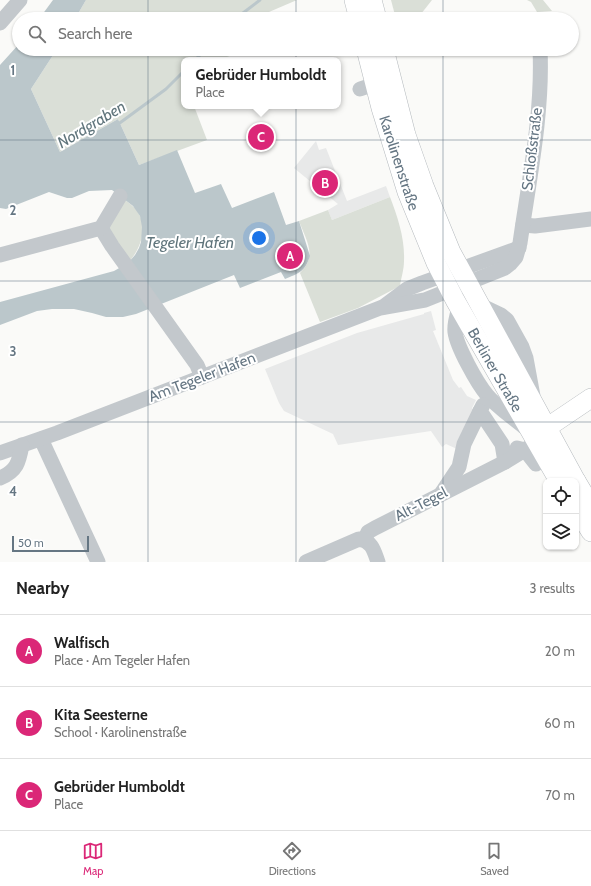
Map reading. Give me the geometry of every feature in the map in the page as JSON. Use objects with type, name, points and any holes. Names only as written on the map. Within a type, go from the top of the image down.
[{"type":"main road","points":[[354,0],[357,12]]},
{"type":"main road","points":[[372,0],[375,12]]},
{"type":"main road","name":"Karolinenstraße","points":[[366,56],[367,87],[381,108],[411,203],[445,283]]},
{"type":"main road","name":"Karolinenstraße","points":[[386,56],[406,135],[451,252],[463,276]]},
{"type":"main road","name":"Berliner Straße","points":[[463,276],[536,411],[534,438],[573,478]]},
{"type":"main road","name":"Berliner Straße","points":[[445,283],[557,478]]},
{"type":"main road","points":[[534,438],[591,398]]},
{"type":"main road","name":"Berliner Straße","points":[[579,486],[591,506]]},
{"type":"main road","points":[[579,513],[591,532]]},
{"type":"street","points":[[0,23],[20,0]]},
{"type":"street","name":"Schloßstraße","points":[[463,276],[510,264],[516,257],[523,225],[536,124],[541,66],[540,56]]},
{"type":"street","points":[[0,255],[101,228],[120,196]]},
{"type":"street","points":[[523,225],[535,226],[591,219]]},
{"type":"street","points":[[101,228],[154,307],[197,365],[202,377]]},
{"type":"street","name":"Am Tegeler Hafen","points":[[0,454],[380,308],[425,300],[445,283],[463,276]]},
{"type":"street","points":[[441,494],[459,466],[464,444],[482,408],[502,444],[505,462]]},
{"type":"street","points":[[502,444],[534,438],[536,464]]},
{"type":"street","name":"Alt-Tegel","points":[[365,539],[368,532],[374,528],[505,462],[534,438]]},
{"type":"street","points":[[41,439],[98,562]]},
{"type":"street","points":[[0,478],[14,470],[20,458],[22,445]]},
{"type":"street","points":[[306,562],[359,539],[365,539],[371,544],[378,562]]},
{"type":"shaded area","points":[[86,0],[297,0],[269,12],[79,12]]},
{"type":"shaded area","points":[[391,0],[432,0],[423,12],[394,12]]},
{"type":"shaded area","points":[[527,0],[543,0],[552,11],[537,12],[531,2]]},
{"type":"shaded area","points":[[52,56],[230,56],[181,57],[181,109],[195,109],[207,140],[139,165],[118,119],[60,152],[31,89]]},
{"type":"shaded area","points":[[316,141],[319,150],[326,148],[347,201],[386,186],[390,197],[332,220],[328,210],[338,204],[294,168]]},
{"type":"shaded area","points":[[390,197],[402,237],[404,253],[404,264],[400,286],[358,308],[320,322],[300,273],[308,260],[309,248],[299,221],[328,210],[332,220]]},
{"type":"shaded area","points":[[122,198],[137,211],[143,228],[141,241],[136,253],[128,263],[107,225]]},
{"type":"shaded area","points":[[431,311],[436,330],[433,331],[453,380],[459,388],[461,387],[467,396],[476,400],[472,408],[476,414],[457,449],[446,444],[442,447],[431,431],[338,445],[333,434],[284,411],[279,403],[265,369],[357,333]]},
{"type":"water","points":[[53,0],[86,0],[79,12],[44,12]]},
{"type":"water","name":"Tegeler Hafen","points":[[12,52],[12,56],[52,56],[31,89],[60,152],[118,119],[139,165],[177,150],[195,193],[221,184],[232,208],[274,192],[286,225],[299,221],[310,256],[306,266],[298,273],[285,279],[281,272],[240,288],[234,275],[136,314],[123,317],[106,317],[74,309],[52,309],[37,311],[0,325],[0,302],[114,271],[128,263],[139,248],[142,227],[140,216],[133,206],[112,190],[89,191],[72,198],[67,198],[49,192],[6,209],[0,208],[0,65]]},
{"type":"waterway","name":"Nordgraben","points":[[244,12],[260,0]]},
{"type":"waterway","name":"Nordgraben","points":[[117,125],[166,89],[181,74]]},
{"type":"place","name":"Gebrüder Humboldt","points":[[261,137]]},
{"type":"place","name":"Kita Seesterne","points":[[325,183]]},
{"type":"place","name":"Walfisch","points":[[290,256]]}]
